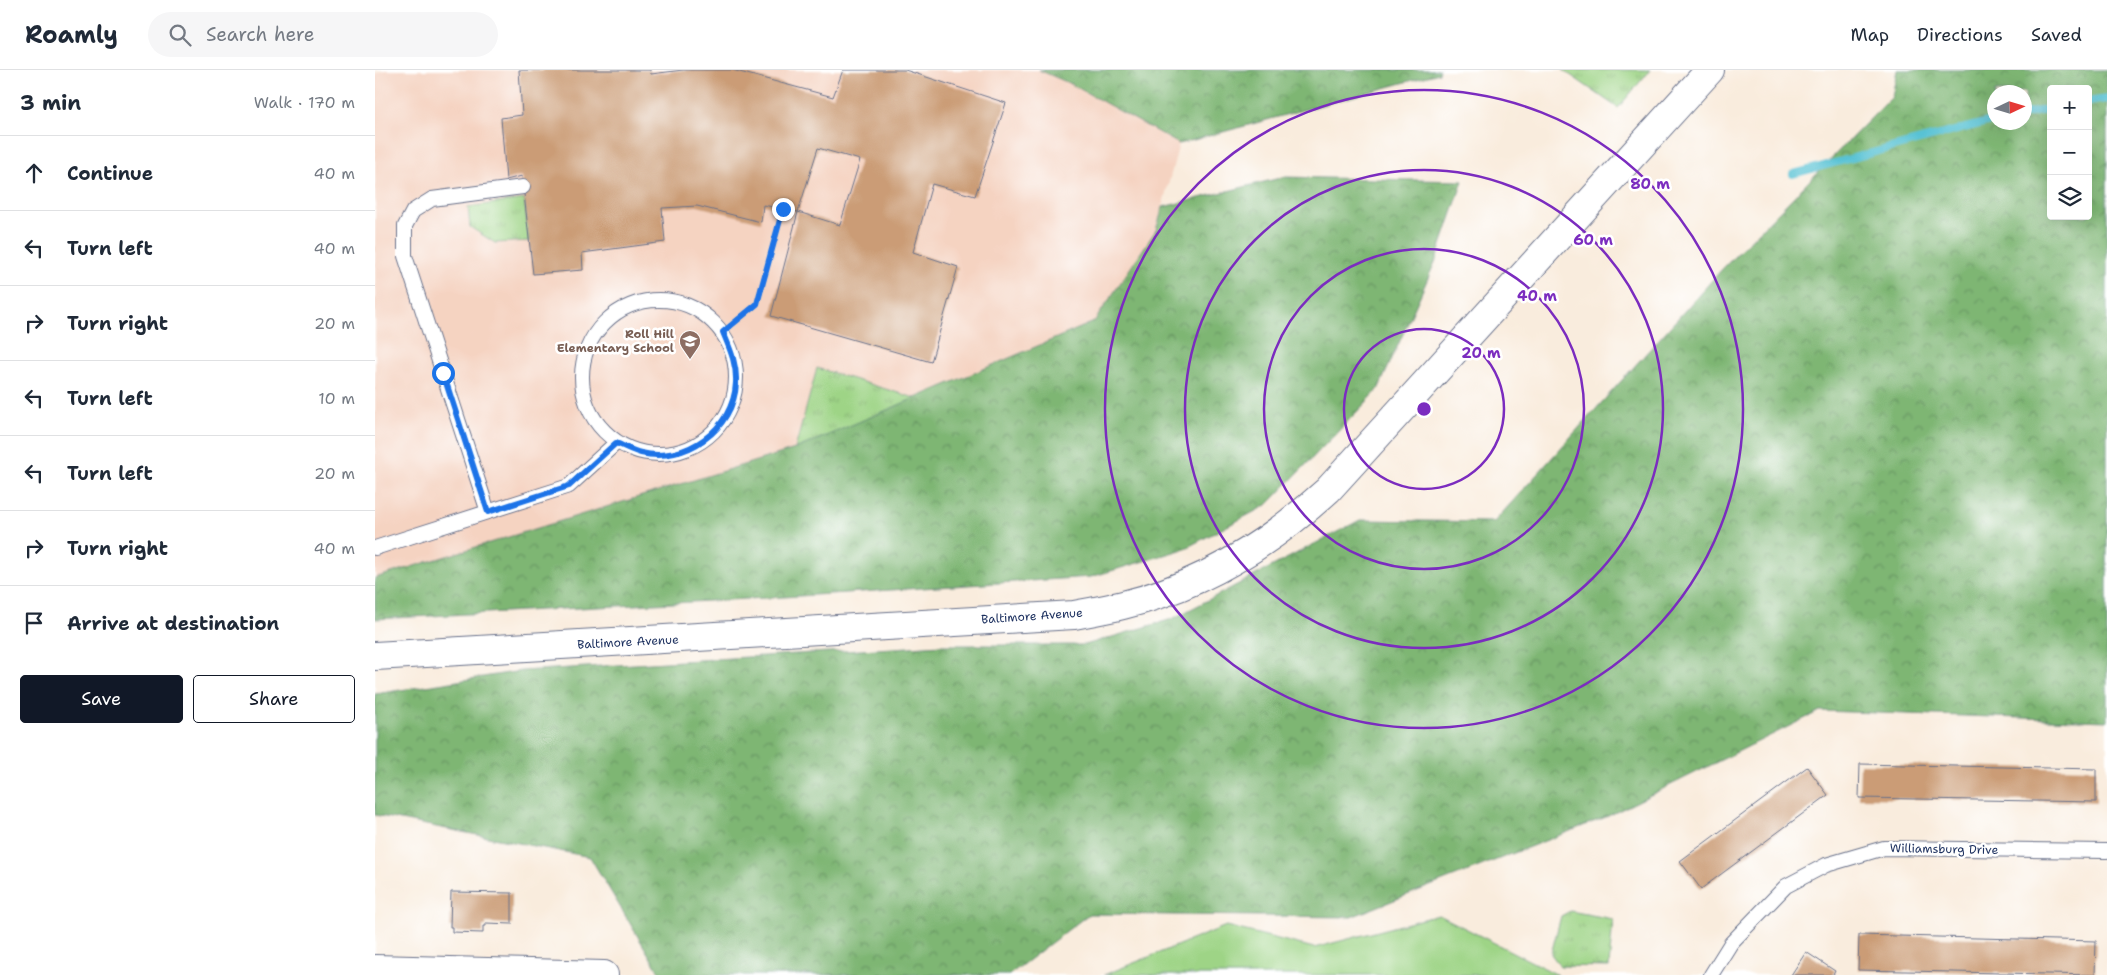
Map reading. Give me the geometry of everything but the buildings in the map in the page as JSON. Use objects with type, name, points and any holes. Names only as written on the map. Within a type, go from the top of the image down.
[{"type":"street","name":"Baltimore Avenue","points":[[375,656],[1074,615],[1123,605],[1171,591],[1199,579],[1261,545],[1301,515],[1328,490],[1710,70]]},
{"type":"street","points":[[375,969],[604,974]]},
{"type":"lane","points":[[488,512],[405,256],[405,226],[413,211],[432,199],[523,188]]},
{"type":"lane","points":[[656,299],[683,303],[707,316],[723,332],[734,357],[736,384],[729,410],[715,430],[694,447],[668,455],[641,454],[616,443],[596,424],[584,400],[581,373],[587,346],[601,324],[629,304],[656,299]]},
{"type":"lane","points":[[375,548],[569,486],[616,443]]},
{"type":"lane","name":"Williamsburg Drive","points":[[1711,975],[1731,943],[1786,886],[1826,865],[1884,848],[2107,851]]},
{"type":"path","points":[[723,332],[757,304],[783,209]]},
{"type":"shaded area","name":"Roll Hill Elementary School","points":[[385,70],[1039,70],[1071,84],[1179,144],[1156,230],[1094,322],[795,449],[375,578],[375,74]]},
{"type":"green space","points":[[1039,70],[1440,70],[1439,73],[1179,144],[1071,84]]},
{"type":"green space","points":[[1563,70],[1650,70],[1618,108]]},
{"type":"green space","points":[[1897,70],[2107,70],[2107,721],[1820,711],[1606,817],[1351,917],[1089,914],[1009,975],[661,975],[590,857],[375,815],[375,694],[521,671],[941,645],[1085,645],[1172,619],[1360,520],[1494,522],[1724,267],[1892,97]]},
{"type":"green space","points":[[1284,177],[1463,181],[1436,260],[1378,390],[1267,505],[1184,549],[1091,577],[784,597],[375,619],[375,578],[795,449],[1094,322],[1156,230],[1163,207]]},
{"type":"green space","points":[[524,199],[529,241],[495,243],[470,227],[468,207]]},
{"type":"green space","points":[[817,368],[915,398],[795,449]]},
{"type":"green space","points":[[1570,911],[1613,919],[1609,967],[1560,966],[1551,954],[1561,916]]},
{"type":"green space","points":[[1439,915],[1558,975],[1104,975],[1226,926],[1314,948]]},
{"type":"waterway","points":[[2092,101],[2107,99]]},
{"type":"waterway","points":[[2032,113],[2047,110]]},
{"type":"waterway","points":[[1793,174],[1987,122]]},
{"type":"place","name":"Roll Hill Elementary School","points":[[690,360]]},
{"type":"route","points":[[443,373],[488,512],[569,486],[616,443],[641,454],[668,455],[694,447],[715,430],[729,410],[736,384],[734,357],[723,332],[757,304],[783,209]]}]
